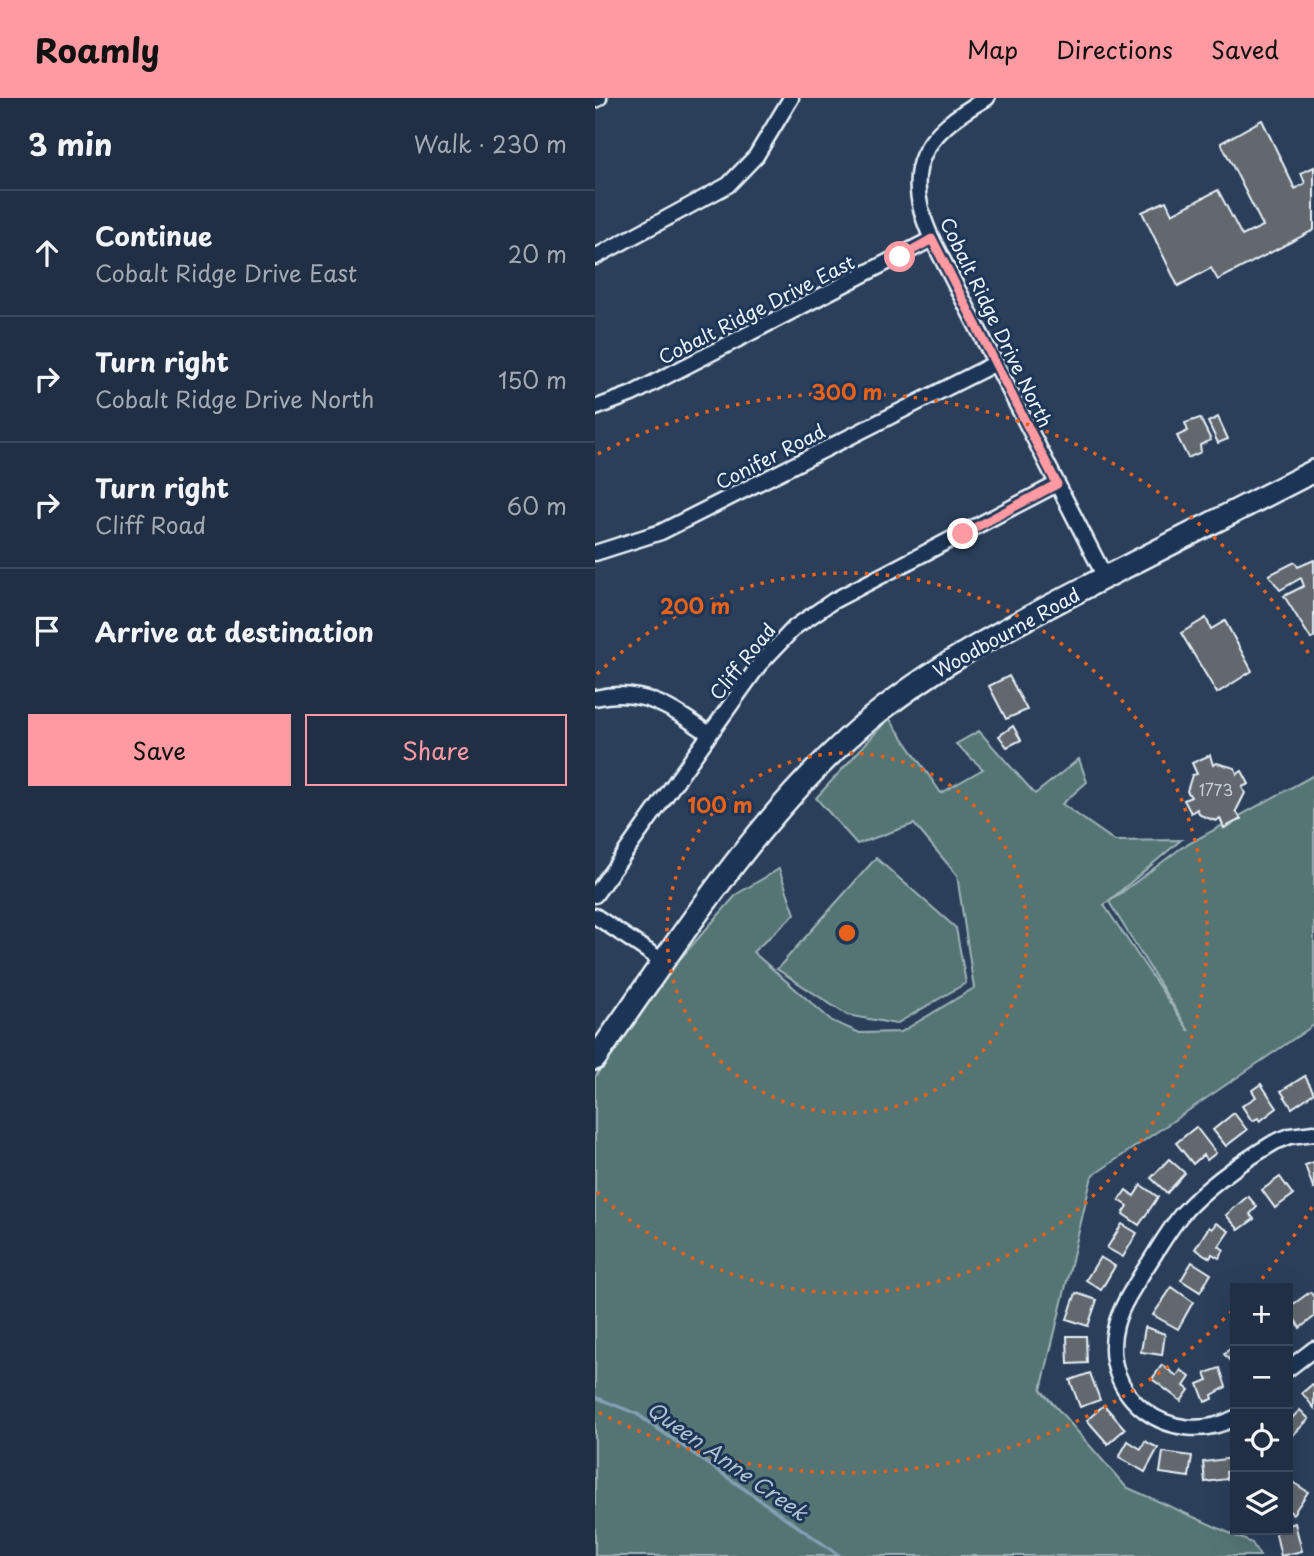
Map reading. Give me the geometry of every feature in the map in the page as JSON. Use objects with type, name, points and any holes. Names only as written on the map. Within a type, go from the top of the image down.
[{"type":"main road","name":"Woodbourne Road","points":[[595,1059],[754,839],[847,738],[926,677],[970,648],[1314,471]]},
{"type":"street","points":[[595,257],[728,185],[756,156],[791,98]]},
{"type":"street","name":"Cobalt Ridge Drive North","points":[[987,98],[944,125],[926,149],[921,164],[918,196],[932,239],[1105,577]]},
{"type":"street","name":"Cobalt Ridge Drive East","points":[[595,408],[632,394],[932,239]]},
{"type":"street","name":"Conifer Road","points":[[595,553],[661,532],[996,363]]},
{"type":"street","name":"Cliff Road","points":[[595,895],[759,665],[788,634],[814,613],[1057,484]]},
{"type":"street","points":[[595,698],[622,694],[643,695],[675,710],[709,734]]},
{"type":"street","points":[[595,916],[664,962]]},
{"type":"street","points":[[1230,1420],[1209,1428],[1191,1429],[1166,1424],[1144,1410],[1129,1396],[1117,1370],[1114,1351],[1116,1324],[1146,1268],[1194,1202],[1275,1142],[1290,1136],[1314,1133]]},
{"type":"street","points":[[1293,1365],[1314,1349]]},
{"type":"green space","points":[[889,718],[941,793],[983,769],[956,744],[979,731],[1035,794],[1079,759],[1087,782],[1062,804],[1115,841],[1181,840],[1104,905],[1189,1031],[1109,902],[1181,848],[1314,775],[1314,1025],[1092,1176],[1041,1390],[1126,1487],[1252,1543],[1260,1556],[595,1556],[595,1077],[671,969],[737,894],[779,869],[795,914],[753,952],[832,1021],[860,1033],[901,1032],[974,988],[957,875],[914,824],[857,844],[816,798]]},
{"type":"green space","points":[[876,858],[956,928],[966,983],[896,1024],[847,1015],[777,969]]},
{"type":"building","points":[[1262,120],[1295,189],[1305,183],[1301,173],[1314,167],[1314,230],[1218,280],[1211,268],[1178,286],[1142,212],[1166,201],[1172,214],[1218,190],[1242,236],[1263,226],[1221,143]]},
{"type":"building","points":[[1218,417],[1228,439],[1218,443],[1208,422]]},
{"type":"building","points":[[1200,418],[1211,440],[1200,445],[1201,452],[1188,458],[1177,436],[1188,431],[1185,423]]},
{"type":"building","points":[[1314,560],[1314,637],[1311,639],[1284,596],[1304,586],[1301,578],[1280,590],[1269,575],[1295,562],[1298,567]]},
{"type":"building","points":[[1206,618],[1211,629],[1225,621],[1252,671],[1217,693],[1181,633]]},
{"type":"building","points":[[1009,676],[1027,710],[1006,719],[989,686]]},
{"type":"building","points":[[1013,726],[1021,740],[1007,747],[999,736]]},
{"type":"building","points":[[1210,755],[1213,765],[1217,763],[1235,768],[1237,774],[1242,771],[1249,784],[1242,787],[1245,793],[1236,811],[1241,819],[1224,828],[1220,818],[1216,821],[1200,815],[1197,809],[1191,813],[1184,800],[1191,797],[1187,791],[1192,775],[1197,774],[1192,763]]},
{"type":"building","points":[[1305,1076],[1314,1093],[1292,1108],[1281,1091]]},
{"type":"building","points":[[1261,1084],[1277,1108],[1260,1121],[1258,1118],[1252,1121],[1242,1106],[1256,1097],[1252,1090]]},
{"type":"building","points":[[1234,1113],[1247,1130],[1226,1146],[1213,1130]]},
{"type":"building","points":[[1196,1127],[1216,1153],[1207,1160],[1203,1155],[1193,1164],[1176,1143]]},
{"type":"building","points":[[1169,1159],[1185,1173],[1167,1193],[1151,1178]]},
{"type":"building","points":[[1314,1162],[1314,1190],[1305,1165]]},
{"type":"building","points":[[1280,1177],[1293,1195],[1275,1208],[1262,1190]]},
{"type":"building","points":[[1141,1185],[1158,1197],[1139,1225],[1123,1214],[1128,1206],[1119,1200],[1126,1190],[1134,1196]]},
{"type":"building","points":[[1248,1196],[1257,1207],[1250,1214],[1254,1219],[1239,1230],[1226,1215]]},
{"type":"building","points":[[1216,1223],[1229,1231],[1219,1246],[1224,1250],[1219,1258],[1212,1254],[1210,1258],[1195,1249],[1209,1227],[1212,1229]]},
{"type":"building","points":[[1122,1224],[1137,1233],[1123,1257],[1107,1248]]},
{"type":"building","points":[[1100,1257],[1115,1266],[1101,1290],[1086,1280]]},
{"type":"building","points":[[1192,1262],[1211,1274],[1200,1292],[1181,1280]]},
{"type":"building","points":[[1172,1287],[1193,1302],[1178,1329],[1153,1315]]},
{"type":"building","points":[[1310,1292],[1314,1297],[1314,1317],[1300,1328],[1293,1316],[1293,1304]]},
{"type":"building","points":[[1076,1293],[1097,1300],[1088,1326],[1067,1319]]},
{"type":"building","points":[[1145,1327],[1165,1334],[1162,1355],[1141,1352]]},
{"type":"building","points":[[1067,1336],[1086,1336],[1087,1363],[1068,1364]]},
{"type":"building","points":[[1230,1348],[1230,1361],[1224,1354]]},
{"type":"building","points":[[1162,1365],[1177,1376],[1181,1370],[1190,1377],[1184,1386],[1189,1390],[1181,1401],[1152,1379]]},
{"type":"building","points":[[1220,1368],[1226,1387],[1212,1395],[1213,1399],[1205,1402],[1198,1384],[1208,1380],[1205,1373]]},
{"type":"building","points":[[1090,1373],[1100,1400],[1080,1407],[1070,1380]]},
{"type":"building","points":[[1314,1383],[1314,1408],[1302,1393]]},
{"type":"building","points":[[1104,1405],[1125,1429],[1108,1444],[1087,1420]]},
{"type":"building","points":[[1300,1410],[1309,1419],[1293,1435],[1293,1417]]},
{"type":"building","points":[[1128,1441],[1141,1449],[1145,1441],[1158,1448],[1145,1472],[1119,1457]]},
{"type":"building","points":[[1163,1452],[1192,1456],[1189,1477],[1160,1473]]},
{"type":"building","points":[[1230,1458],[1227,1479],[1205,1482],[1203,1462]]},
{"type":"building","points":[[1293,1482],[1308,1492],[1293,1514]]},
{"type":"building","points":[[1293,1524],[1302,1551],[1281,1556],[1276,1535],[1293,1535]]},
{"type":"waterway","name":"Queen Anne Creek","points":[[595,1397],[637,1414],[840,1556]]},
{"type":"route","points":[[900,257],[932,239],[1057,484],[963,534]]}]
